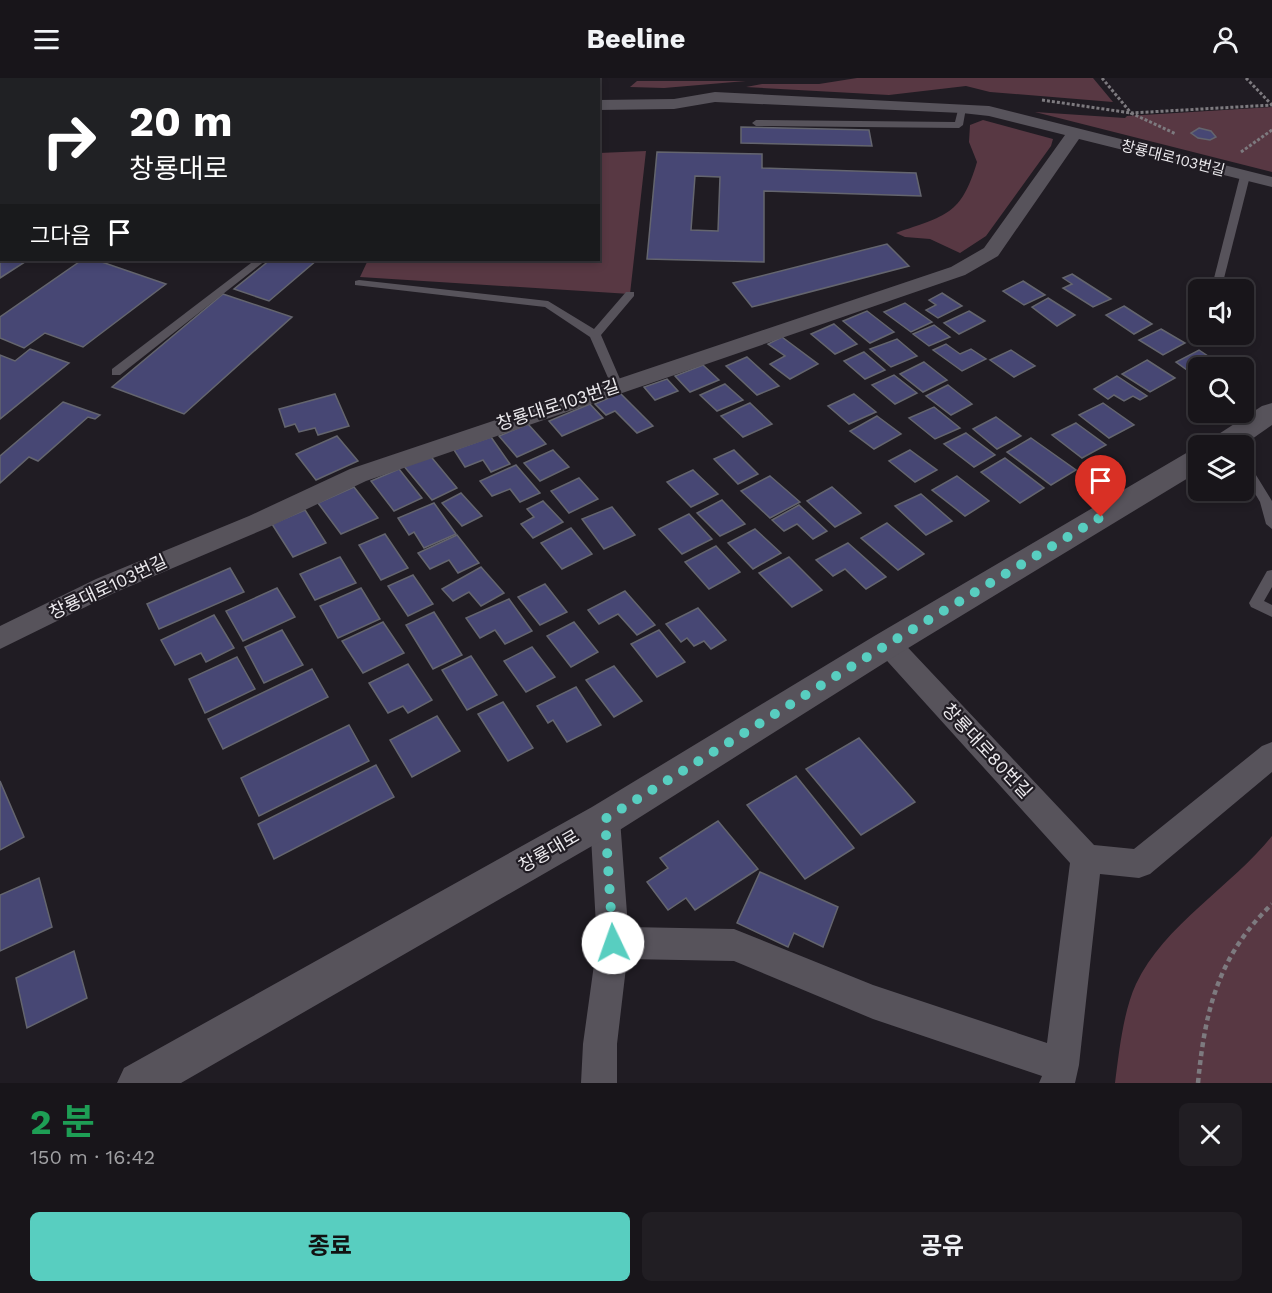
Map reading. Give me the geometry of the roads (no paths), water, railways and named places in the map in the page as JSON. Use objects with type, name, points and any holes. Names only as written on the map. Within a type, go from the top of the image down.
[{"type":"street","name":"창룡대로103번길","points":[[600,105],[674,104],[715,97],[989,111],[1272,182]]},
{"type":"street","name":"창룡대로103번길","points":[[0,638],[105,586],[258,522],[358,475],[444,443],[958,271],[991,252],[1074,134]]},
{"type":"street","points":[[1240,435],[1272,412]]},
{"type":"street","name":"창룡대로","points":[[139,1083],[605,819],[888,644],[1188,465]]},
{"type":"street","name":"창룡대로80번길","points":[[888,644],[1086,858]]},
{"type":"street","points":[[613,943],[734,945],[873,1002],[1060,1074],[1086,858],[1139,864],[1272,755]]},
{"type":"street","points":[[599,1083],[600,1044],[613,943],[605,819]]},
{"type":"lane","points":[[756,123],[959,125],[962,108]]},
{"type":"lane","points":[[1219,279],[1245,176]]},
{"type":"lane","points":[[116,372],[260,261]]},
{"type":"lane","points":[[359,284],[548,304],[595,335],[617,386]]},
{"type":"lane","points":[[595,335],[630,294]]},
{"type":"lane","points":[[1254,482],[1266,502],[1272,524]]},
{"type":"lane","points":[[1272,575],[1256,603],[1272,612]]}]
